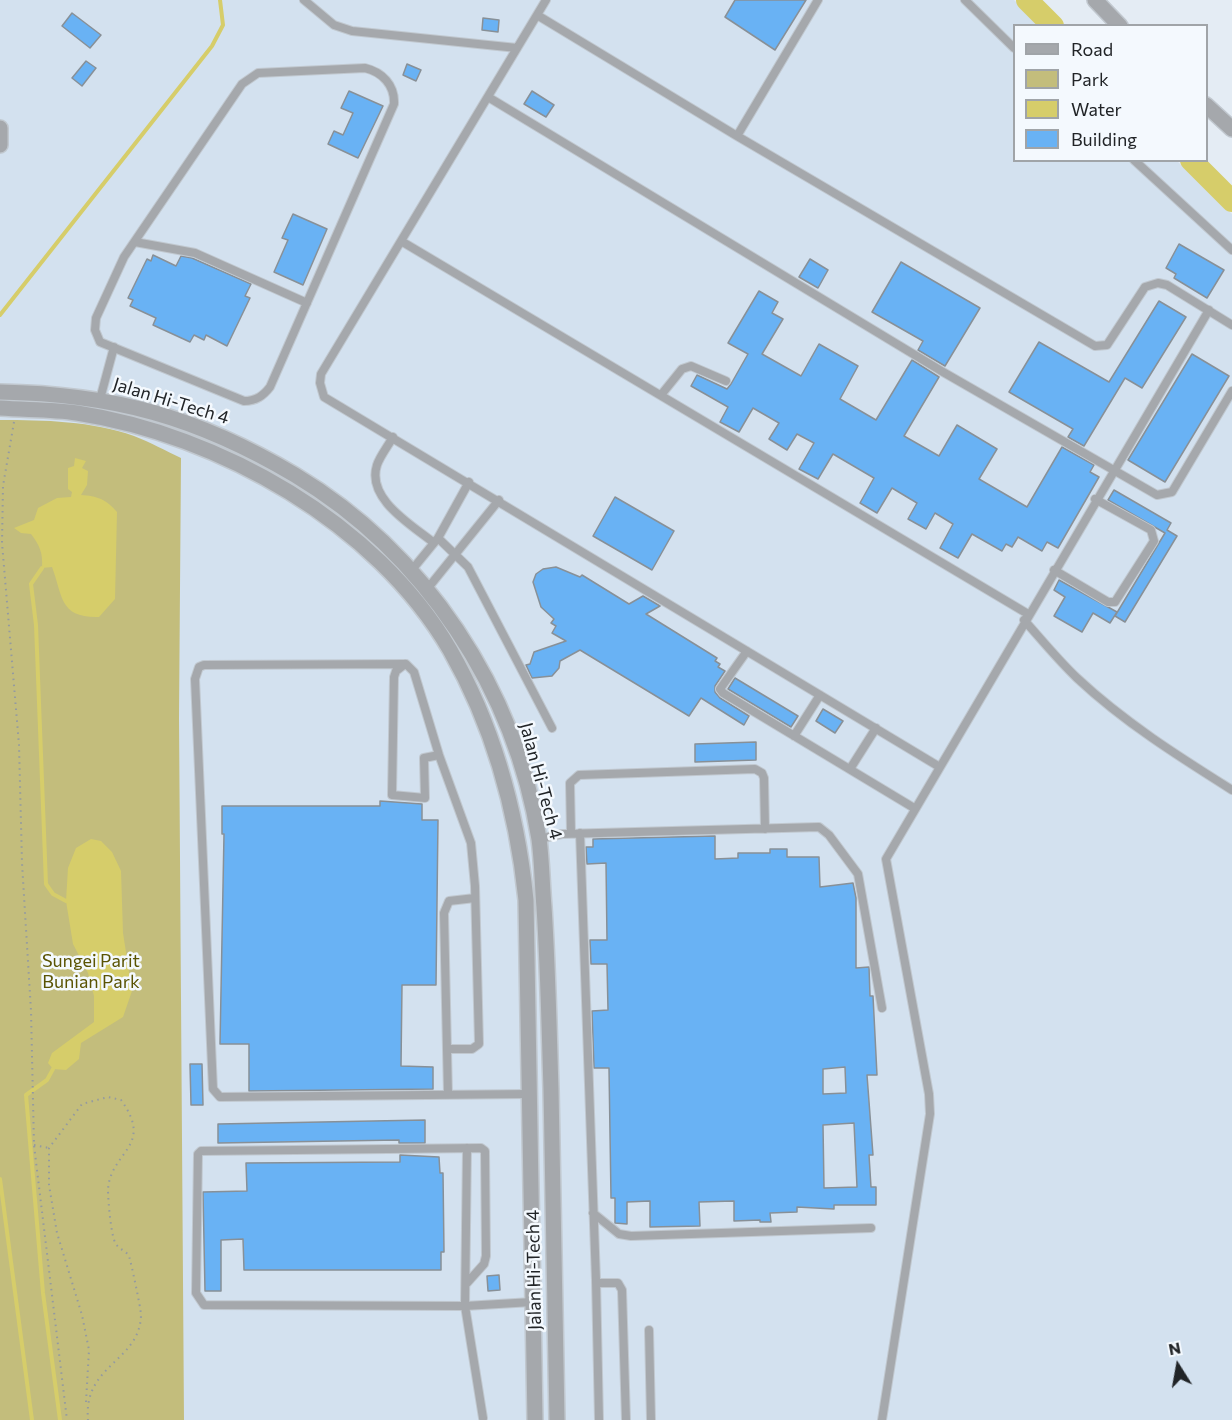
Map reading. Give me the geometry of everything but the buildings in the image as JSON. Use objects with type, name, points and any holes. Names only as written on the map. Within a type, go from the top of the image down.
[{"type":"street","points":[[1095,0],[1118,24]]},
{"type":"street","points":[[1208,107],[1232,129]]},
{"type":"street","points":[[0,128],[0,145]]},
{"type":"street","name":"Jalan Hi-Tech 4","points":[[0,392],[57,393],[117,402],[213,431],[264,457],[321,491],[364,523],[428,588],[464,640],[494,692],[515,742],[539,839],[549,979],[557,1420]]},
{"type":"street","name":"Jalan Hi-Tech 4","points":[[0,408],[77,413],[194,444],[236,462],[283,488],[340,526],[382,565],[412,599],[449,649],[477,705],[510,796],[521,850],[526,900],[535,1420]]},
{"type":"lane","points":[[304,0],[334,25],[351,31],[517,48]]},
{"type":"lane","points":[[546,0],[321,374],[320,383],[324,397],[499,500],[938,766]]},
{"type":"lane","points":[[737,136],[818,0]]},
{"type":"lane","points":[[965,0],[1013,47]]},
{"type":"lane","points":[[537,15],[737,136],[1095,346],[1107,345],[1145,287],[1150,285],[1167,285],[1232,324]]},
{"type":"lane","points":[[364,68],[374,70],[390,86],[394,104],[270,387],[254,401],[244,401],[100,342],[95,330],[96,318],[124,257],[135,242],[242,84],[250,78],[269,72],[364,68]]},
{"type":"lane","points":[[488,96],[943,372],[1157,495],[1172,492],[1232,391]]},
{"type":"lane","points":[[1136,162],[1232,250]]},
{"type":"lane","points":[[401,241],[661,395],[1026,617],[1076,677],[1111,707],[1154,741],[1232,790]]},
{"type":"lane","points":[[135,242],[205,257],[307,303]]},
{"type":"lane","points":[[882,1420],[930,1114],[929,1094],[886,859],[1095,499],[1209,310]]},
{"type":"lane","points":[[100,399],[114,347]]},
{"type":"lane","points":[[661,395],[682,369],[691,366],[726,381]]},
{"type":"lane","points":[[393,437],[376,465],[375,475],[380,498],[458,555],[468,567],[552,728]]},
{"type":"lane","points":[[411,571],[436,541],[469,482]]},
{"type":"lane","points":[[1054,570],[1108,602],[1115,602],[1154,541],[1152,530],[1095,499]]},
{"type":"lane","points":[[428,588],[458,555],[499,500]]},
{"type":"lane","points":[[747,651],[721,690],[914,808]]},
{"type":"lane","points":[[447,1049],[472,1049],[479,1044],[475,898],[471,843],[439,755],[414,672],[406,664],[204,665],[196,672],[213,1089],[220,1097],[530,1094]]},
{"type":"lane","points":[[406,664],[396,671],[394,677],[392,795],[425,798],[424,758],[439,755]]},
{"type":"lane","points":[[794,736],[820,695]]},
{"type":"lane","points":[[850,769],[876,728]]},
{"type":"lane","points":[[599,1420],[596,1284],[576,833],[570,783],[573,777],[579,775],[755,768],[762,773],[764,778],[765,829]]},
{"type":"lane","points":[[539,839],[576,833],[819,827],[829,835],[858,874],[882,1008]]},
{"type":"lane","points":[[448,1095],[444,913],[448,901],[475,898]]},
{"type":"lane","points":[[466,1148],[467,1284],[465,1306],[483,1418]]},
{"type":"lane","points":[[467,1284],[484,1264],[485,1151],[481,1148],[201,1151],[198,1154],[196,1293],[204,1305],[465,1306],[532,1302]]},
{"type":"lane","points":[[593,1214],[620,1234],[631,1236],[871,1228]]},
{"type":"lane","points":[[596,1284],[618,1283],[622,1290],[626,1420]]},
{"type":"lane","points":[[650,1330],[651,1420]]},
{"type":"path","points":[[14,417],[3,486],[2,543],[18,733],[22,863],[31,1011],[34,1144],[67,1420]]},
{"type":"path","points":[[86,1402],[94,1382],[134,1340],[141,1315],[129,1255],[114,1243],[108,1211],[108,1187],[113,1169],[127,1154],[135,1133],[130,1112],[121,1100],[108,1097],[82,1104],[49,1148],[49,1185],[57,1233],[82,1315],[89,1350],[86,1402],[88,1420]]},
{"type":"path","points":[[34,1144],[49,1148]]},
{"type":"shaded area","points":[[0,0],[1014,0],[1039,24],[1013,24],[1013,162],[1178,162],[1232,214],[1232,1420],[0,1420]]},
{"type":"green space","name":"Sungei Parit Bunian Park","points":[[0,420],[51,421],[102,427],[134,436],[181,458],[179,718],[184,1420],[0,1420]]},
{"type":"water","points":[[75,458],[86,461],[82,468],[88,471],[87,485],[81,495],[101,499],[117,512],[115,599],[99,617],[76,614],[69,609],[61,596],[52,567],[42,568],[39,546],[34,538],[31,534],[21,533],[14,528],[34,520],[38,508],[57,498],[71,497],[72,492],[68,489],[68,468],[74,466]]},
{"type":"water","points":[[91,839],[101,841],[112,852],[121,871],[123,933],[132,991],[123,1017],[81,1043],[79,1059],[66,1070],[53,1069],[48,1063],[52,1053],[94,1022],[94,996],[88,973],[73,944],[66,901],[68,868],[76,848]]},
{"type":"waterway","points":[[0,315],[212,46],[223,25],[220,0]]},
{"type":"waterway","points":[[1027,0],[1051,24]]},
{"type":"waterway","points":[[1193,162],[1232,201]]},
{"type":"waterway","points":[[42,568],[31,584],[36,625],[46,884],[53,894],[66,901]]},
{"type":"waterway","points":[[53,1069],[47,1080],[26,1095],[43,1293],[60,1420]]},
{"type":"waterway","points":[[0,1179],[32,1420]]}]
